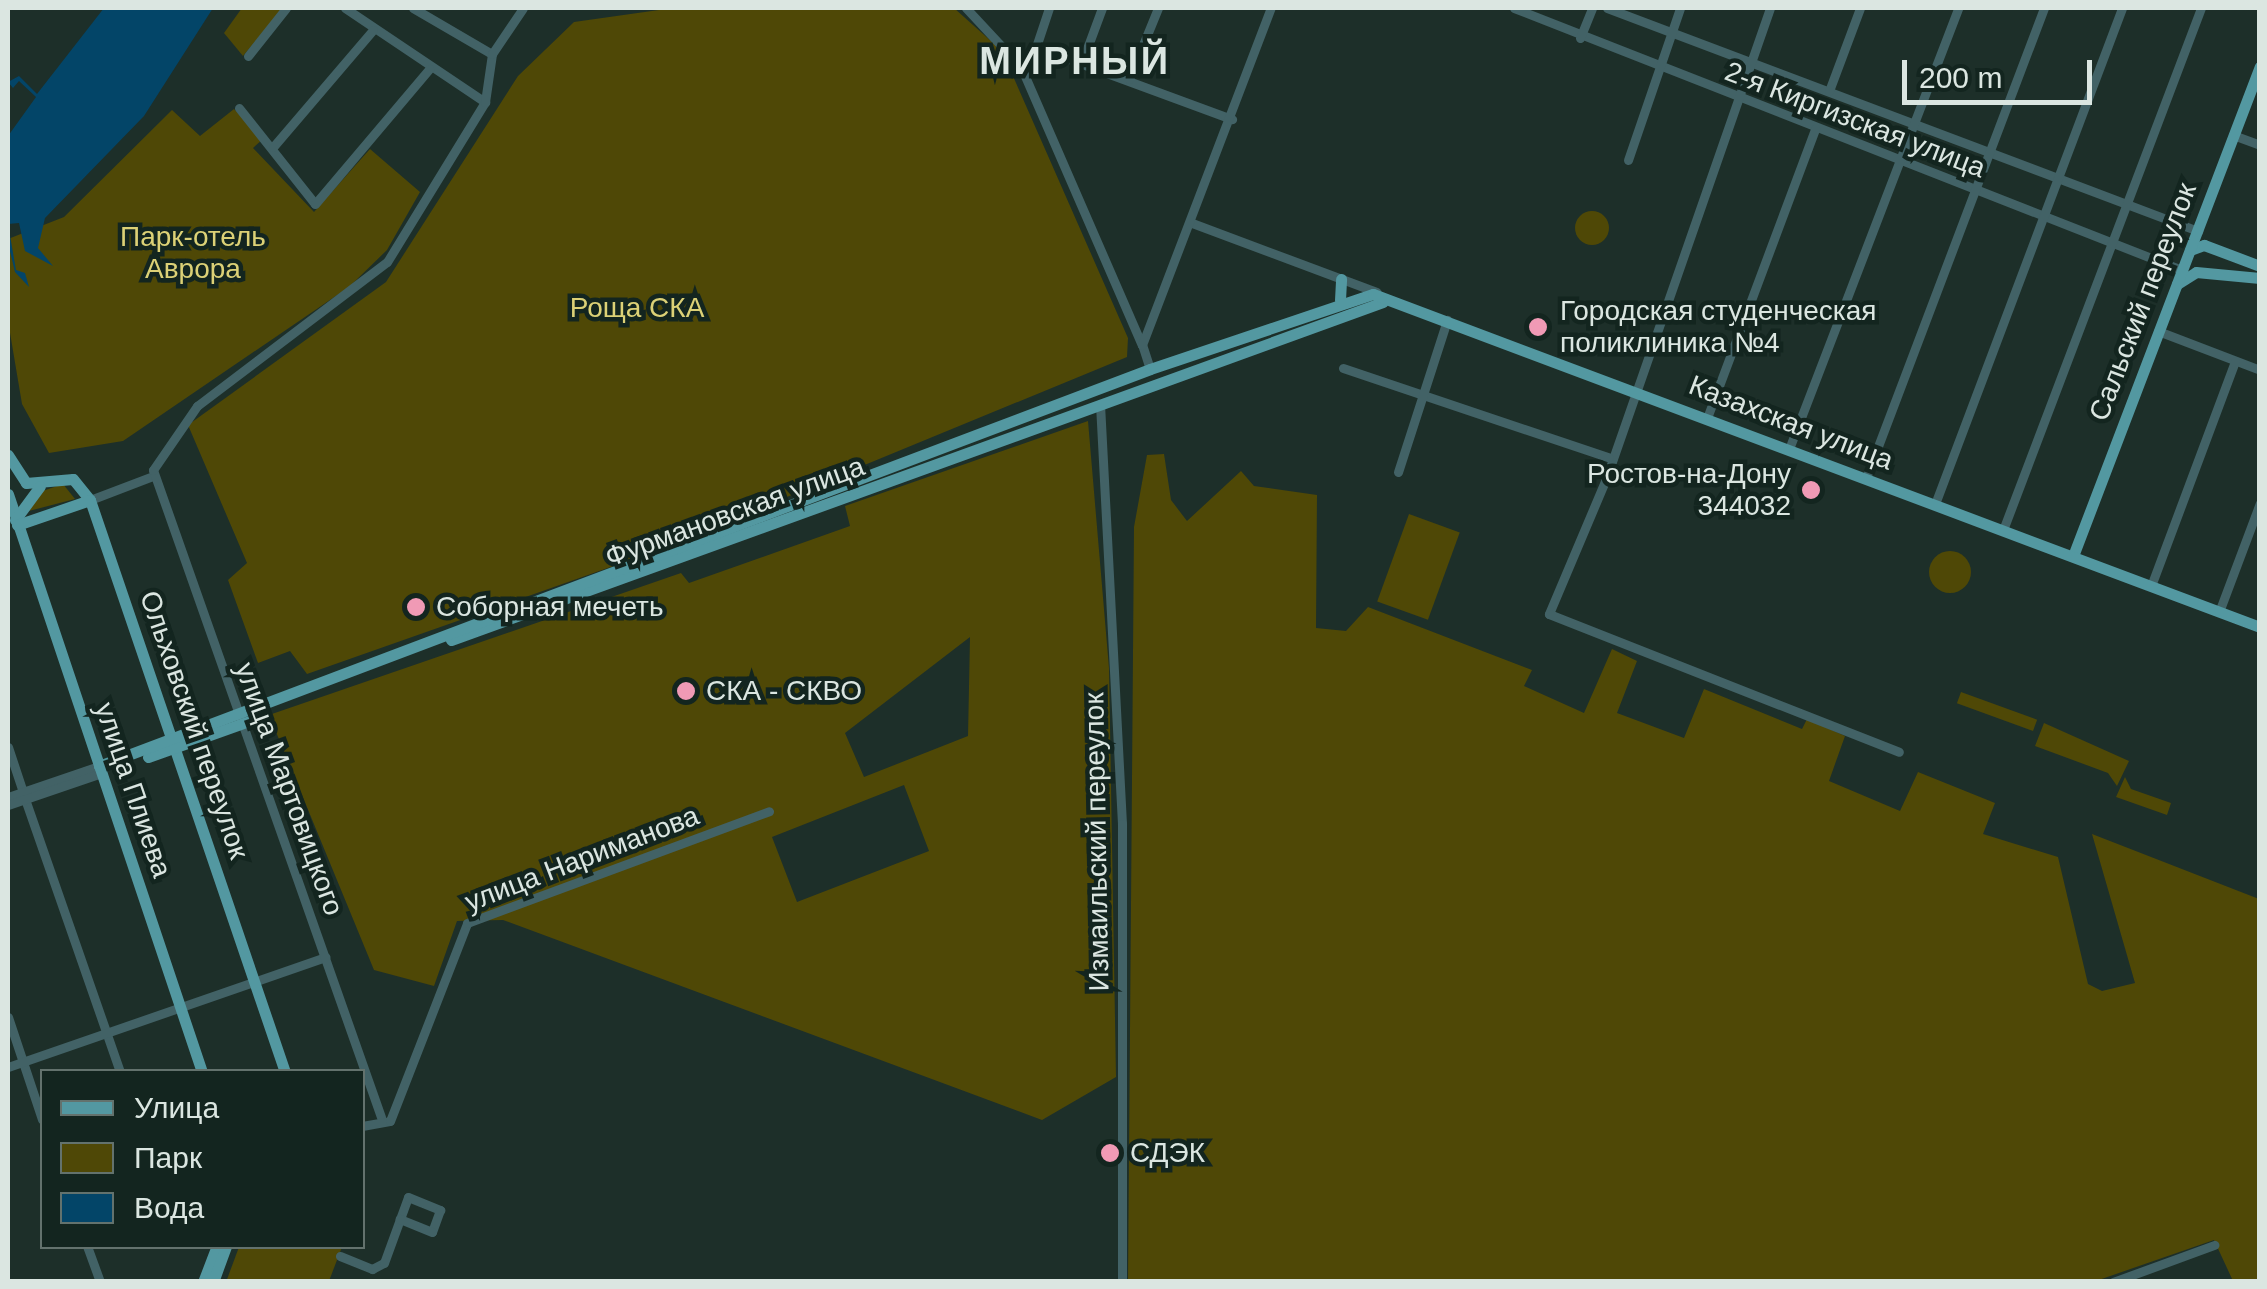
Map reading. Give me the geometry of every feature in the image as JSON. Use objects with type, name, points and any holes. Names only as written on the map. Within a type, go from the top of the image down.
[{"type":"main road","name":"Сальский переулок","points":[[2189,252],[2260,66]]},
{"type":"main road","points":[[2193,272],[2215,263],[2200,225]]},
{"type":"main road","points":[[2193,272],[2189,252],[2209,246],[2260,266]]},
{"type":"main road","name":"Сальский переулок","points":[[2073,556],[2177,284],[2193,272]]},
{"type":"main road","points":[[2193,272],[2260,278]]},
{"type":"main road","points":[[1339,302],[1341,279]]},
{"type":"main road","name":"Казахская улица","points":[[1386,296],[2260,627]]},
{"type":"main road","points":[[970,448],[1094,390],[1150,369],[1339,302],[1386,296]]},
{"type":"main road","points":[[970,448],[1220,360],[1368,302],[1421,311]]},
{"type":"main road","points":[[1215,346],[1220,360]]},
{"type":"main road","points":[[1094,390],[1100,404]]},
{"type":"main road","name":"Фурмановская улица","points":[[100,770],[970,448]]},
{"type":"main road","points":[[8,460],[40,486]]},
{"type":"main road","points":[[72,479],[90,500],[13,524],[40,486],[72,479]]},
{"type":"main road","name":"улица Плиева","points":[[8,494],[13,524],[201,1069]]},
{"type":"main road","name":"Ольховский переулок","points":[[90,500],[284,1069]]},
{"type":"main road","points":[[203,1282],[215,1249]]},
{"type":"main road","points":[[213,1282],[225,1249]]},
{"type":"street","points":[[248,56],[286,8]]},
{"type":"street","points":[[345,8],[429,69],[464,82],[485,102]]},
{"type":"street","points":[[413,8],[492,54]]},
{"type":"street","points":[[90,500],[153,476],[160,451],[197,406],[388,262],[485,102],[492,54],[523,8]]},
{"type":"street","points":[[966,8],[1021,67],[1150,369]]},
{"type":"street","points":[[1021,67],[1036,47],[1049,8]]},
{"type":"street","points":[[1082,62],[1102,8]]},
{"type":"street","points":[[1129,79],[1158,8]]},
{"type":"street","points":[[1142,345],[1232,119],[1271,8]]},
{"type":"street","points":[[1580,38],[1592,8]]},
{"type":"street","points":[[1607,8],[2126,204],[2200,225]]},
{"type":"street","points":[[1628,160],[1680,8]]},
{"type":"street","points":[[1770,8],[1550,614],[1899,752]]},
{"type":"street","points":[[1828,91],[1860,8]]},
{"type":"street","points":[[1789,449],[1958,8]]},
{"type":"street","points":[[1866,478],[2044,8]]},
{"type":"street","points":[[1936,504],[2122,8]]},
{"type":"street","points":[[2002,530],[2202,8]]},
{"type":"street","name":"2-я Киргизская улица","points":[[1513,10],[2193,272]]},
{"type":"street","points":[[373,30],[266,153],[315,204],[429,69]]},
{"type":"street","points":[[1036,47],[1232,119]]},
{"type":"street","points":[[239,108],[273,147]]},
{"type":"street","points":[[1707,418],[1815,128]]},
{"type":"street","points":[[2233,136],[2260,146]]},
{"type":"street","name":"Казахская улица","points":[[1192,223],[1386,296]]},
{"type":"street","points":[[1398,472],[1420,389],[1447,320]]},
{"type":"street","points":[[2158,332],[2260,370]]},
{"type":"street","points":[[2151,586],[2236,361]]},
{"type":"street","points":[[1343,368],[1420,389],[1608,457]]},
{"type":"street","name":"Измаильский переулок","points":[[1100,404],[1121,791],[1122,1282]]},
{"type":"street","name":"улица Мартовицкого","points":[[153,476],[365,1069]]},
{"type":"street","points":[[2220,612],[2260,502]]},
{"type":"street","points":[[8,747],[119,1069]]},
{"type":"street","name":"Фурмановская улица","points":[[8,797],[100,770]]},
{"type":"street","name":"Фурмановская улица","points":[[8,805],[24,795]]},
{"type":"street","name":"улица Нариманова","points":[[382,1118],[390,1121],[466,924],[769,810]]},
{"type":"street","points":[[8,1067],[326,957]]},
{"type":"street","points":[[8,1017],[40,1112]]},
{"type":"street","name":"улица Мартовицкого","points":[[365,1069],[382,1118]]},
{"type":"street","points":[[365,1125],[382,1118]]},
{"type":"street","points":[[340,1256],[372,1269],[384,1263],[399,1220],[408,1196],[440,1210],[432,1232],[399,1220]]},
{"type":"street","points":[[2112,1282],[2214,1245]]},
{"type":"street","points":[[88,1249],[100,1282]]},
{"type":"green space","points":[[242,8],[283,8],[243,56],[224,33]]},
{"type":"green space","name":"Роща СКА","points":[[673,8],[954,8],[1002,51],[1128,338],[1127,357],[653,552],[307,674],[290,651],[258,663],[228,580],[247,563],[188,425],[386,282],[518,76],[574,22]]},
{"type":"green space","name":"Парк-отель Аврора","points":[[234,109],[263,139],[253,148],[314,212],[370,149],[420,192],[387,250],[349,287],[123,441],[49,453],[22,404],[8,321],[8,239],[64,217],[172,110],[200,136]]},
{"type":"green space","points":[[1592,211],[1604,216],[1609,228],[1604,240],[1592,245],[1580,240],[1575,228],[1580,216]]},
{"type":"green space","points":[[1088,421],[1109,668],[1116,1077],[1042,1120],[503,920],[457,921],[434,986],[374,970],[269,715],[681,573],[689,583],[850,526],[845,506]],"holes":[[[970,637],[968,736],[864,777],[845,733]],[[904,785],[929,851],[797,902],[772,837]]]},
{"type":"green space","points":[[1164,454],[1171,500],[1187,521],[1241,471],[1254,486],[1317,495],[1316,628],[1346,631],[1368,607],[1532,670],[1524,686],[1584,713],[1612,649],[1637,661],[1617,713],[1684,738],[1704,689],[1802,729],[1807,719],[1845,736],[1829,781],[1900,811],[1918,772],[1995,803],[1983,834],[2058,857],[2088,984],[2102,991],[2135,983],[2092,834],[2259,899],[2259,1281],[2233,1281],[2214,1240],[2093,1282],[1128,1282],[1134,527],[1147,455]]},
{"type":"green space","points":[[63,484],[75,499],[25,512],[28,496]]},
{"type":"green space","points":[[1409,514],[1460,532],[1428,620],[1377,601]]},
{"type":"green space","points":[[1950,551],[1965,557],[1971,572],[1965,587],[1950,593],[1935,587],[1929,572],[1935,557]]},
{"type":"green space","points":[[1961,692],[2037,720],[2033,731],[1957,703]]},
{"type":"green space","points":[[2044,723],[2129,761],[2117,786],[2108,773],[2035,746]]},
{"type":"green space","points":[[2125,777],[2131,789],[2171,803],[2167,815],[2116,797]]},
{"type":"green space","points":[[238,1249],[341,1249],[329,1281],[226,1282]]},
{"type":"water","points":[[104,8],[213,8],[144,116],[45,218],[38,248],[53,266],[25,251],[19,223],[8,224],[8,136],[36,97],[19,81],[13,88],[8,82],[19,76],[37,94]]},
{"type":"water","points":[[8,224],[16,270],[25,273],[29,287],[15,272]]},
{"type":"place","name":"Городская студенческая поликлиника №4","points":[[1538,327]]},
{"type":"place","name":"Ростов-на-Дону 344032","points":[[1811,490]]},
{"type":"place","name":"Соборная мечеть","points":[[416,607]]},
{"type":"place","name":"СКА - СКВО","points":[[686,691]]},
{"type":"place","name":"СДЭК","points":[[1110,1153]]},
{"type":"district","name":"МИРНЫЙ","points":[[1075,62]]}]
